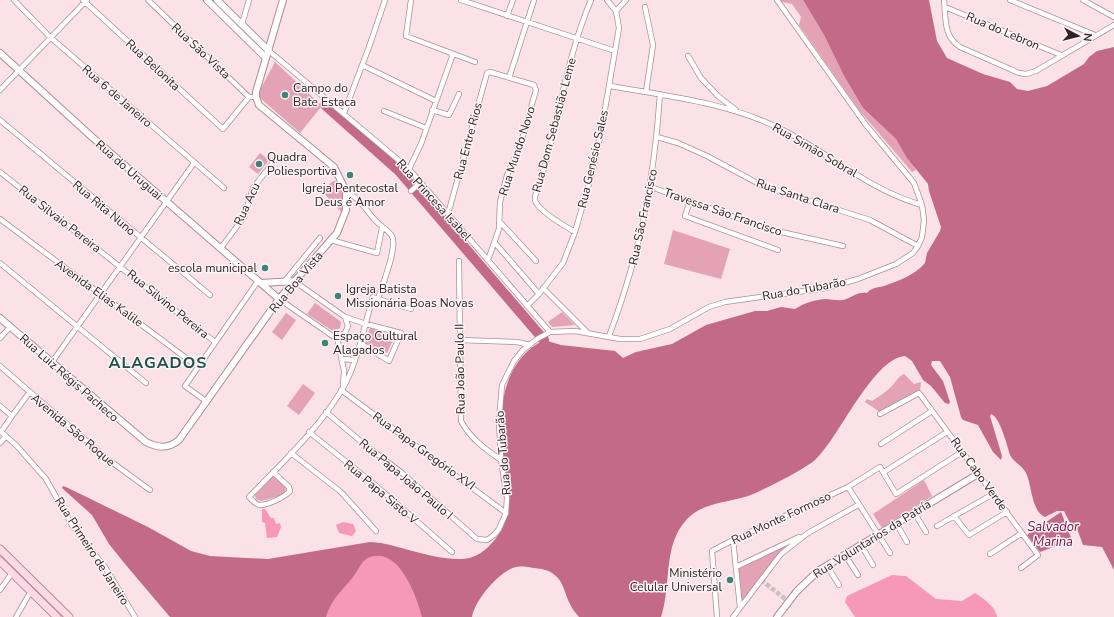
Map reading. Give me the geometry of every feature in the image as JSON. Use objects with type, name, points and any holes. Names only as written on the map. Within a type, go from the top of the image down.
[{"type":"main road","points":[[0,549],[69,617]]},
{"type":"main road","points":[[0,561],[57,617]]},
{"type":"street","name":"Rua 6 de Janeiro","points":[[14,0],[50,37],[224,188]]},
{"type":"street","name":"Rua São Vista","points":[[148,0],[253,97]]},
{"type":"street","points":[[207,0],[266,58]]},
{"type":"street","points":[[218,0],[268,50]]},
{"type":"street","points":[[242,24],[249,0]]},
{"type":"street","points":[[253,97],[283,0]]},
{"type":"street","points":[[344,113],[385,0]]},
{"type":"street","points":[[411,0],[406,36],[475,62]]},
{"type":"street","points":[[461,0],[615,51]]},
{"type":"street","points":[[507,16],[513,0]]},
{"type":"street","points":[[509,78],[534,0]]},
{"type":"street","name":"Rua Dom Sebastião Leme","points":[[576,232],[561,223],[539,206],[535,196],[545,168],[556,116],[577,38],[591,0]]},
{"type":"street","points":[[607,0],[616,11],[626,0]]},
{"type":"street","points":[[776,0],[866,125],[910,175],[922,205],[923,230],[918,246]]},
{"type":"street","name":"Rua do Lebron","points":[[944,0],[946,26],[952,42],[960,48],[1019,73],[1032,73],[1114,25]]},
{"type":"street","points":[[1010,0],[1095,36]]},
{"type":"street","points":[[1083,0],[1114,17]]},
{"type":"street","points":[[0,90],[85,1]]},
{"type":"street","name":"Rua Belonita","points":[[85,1],[223,129],[253,97]]},
{"type":"street","points":[[645,7],[653,45],[646,92]]},
{"type":"street","name":"Rua do Lebron","points":[[945,7],[1061,55]]},
{"type":"street","name":"Rua Genésio Sales","points":[[527,306],[539,294],[563,263],[576,232],[593,170],[610,86],[619,28],[616,11]]},
{"type":"street","name":"Rua Princesa Isabel","points":[[268,50],[344,113],[409,170],[488,260],[548,333]]},
{"type":"street","name":"Rua do Uruguai","points":[[0,54],[166,202],[279,299]]},
{"type":"street","points":[[409,170],[453,54]]},
{"type":"street","points":[[688,56],[698,74],[707,85],[718,96],[739,112]]},
{"type":"street","points":[[362,65],[436,100]]},
{"type":"street","name":"Rua Entre Rios","points":[[448,214],[485,76],[490,72],[509,78]]},
{"type":"street","name":"Rua Mundo Novo","points":[[488,260],[495,243],[500,222],[500,202],[507,175],[522,143],[536,90],[534,85],[509,78]]},
{"type":"street","name":"Rua Simão Sobral","points":[[610,86],[660,94],[739,112],[783,130],[886,192],[922,205]]},
{"type":"street","points":[[432,110],[449,115],[459,94]]},
{"type":"street","name":"Rua São Francisco","points":[[609,336],[629,282],[651,186],[657,137],[660,94]]},
{"type":"street","name":"Rua Boa Vista","points":[[139,437],[158,447],[174,444],[184,435],[279,299],[331,240],[344,219],[347,200],[346,191],[334,167],[259,105],[253,97]]},
{"type":"street","points":[[384,111],[426,128]]},
{"type":"street","name":"Rua Rita Nuno","points":[[0,120],[139,238],[210,295]]},
{"type":"street","name":"Rua Santa Clara","points":[[657,137],[678,143],[707,156],[763,186],[870,220],[918,246]]},
{"type":"street","name":"Rua Acu","points":[[220,249],[244,217],[253,188],[274,160]]},
{"type":"street","points":[[52,362],[100,292],[194,163]]},
{"type":"street","name":"Rua Silvaio Pereira","points":[[0,172],[120,266]]},
{"type":"street","points":[[411,191],[420,183]]},
{"type":"street","name":"Travessa Sāo Francisco","points":[[651,186],[768,229],[844,246]]},
{"type":"street","points":[[346,191],[358,199],[382,228],[391,236],[394,245],[378,299]]},
{"type":"street","points":[[690,201],[685,216],[778,250]]},
{"type":"street","name":"Avenida Elias Kalile","points":[[0,219],[100,292],[198,367]]},
{"type":"street","points":[[500,222],[536,261]]},
{"type":"street","points":[[331,240],[377,253],[382,228]]},
{"type":"street","name":"Rua Boa Vista","points":[[284,282],[320,238]]},
{"type":"street","points":[[495,243],[539,294]]},
{"type":"street","name":"Rua do Tubarão","points":[[487,540],[499,529],[506,513],[507,498],[501,460],[499,408],[502,385],[514,361],[537,340],[548,333],[575,331],[640,339],[670,329],[709,307],[725,302],[798,292],[842,284],[896,264],[913,253],[918,246]]},
{"type":"street","name":"Rua João Paulo II","points":[[459,261],[461,420],[464,428],[480,445],[501,460]]},
{"type":"street","points":[[0,263],[76,328],[146,383]]},
{"type":"street","name":"Rua Silvino Pereira","points":[[120,266],[216,342]]},
{"type":"street","points":[[207,402],[185,386],[260,282],[294,281],[345,317],[401,333],[389,361],[360,343]]},
{"type":"street","points":[[543,288],[587,332]]},
{"type":"street","points":[[273,472],[289,487],[288,493],[261,505],[256,504],[249,498],[273,472],[292,453],[326,412],[342,388],[355,360],[373,298],[412,309]]},
{"type":"street","points":[[279,299],[330,335],[337,338],[342,336],[347,329],[345,317]]},
{"type":"street","name":"Rua Luiz Régis Pacheco","points":[[0,318],[139,437]]},
{"type":"street","points":[[0,338],[10,327]]},
{"type":"street","points":[[337,338],[342,360],[342,388]]},
{"type":"street","points":[[460,340],[517,342],[530,345]]},
{"type":"street","points":[[342,360],[355,360]]},
{"type":"street","name":"Avenida São Roque","points":[[0,366],[29,393],[106,458],[150,490]]},
{"type":"street","name":"Rua Papa Gregório XVI","points":[[342,388],[506,513]]},
{"type":"street","points":[[1,432],[29,393]]},
{"type":"street","name":"Rua Cabo Verde","points":[[880,414],[919,393],[1038,555],[1021,568]]},
{"type":"street","points":[[0,406],[12,416]]},
{"type":"street","points":[[881,444],[932,411]]},
{"type":"street","name":"Rua Papa João Paulo I","points":[[326,412],[402,473],[477,539],[487,540]]},
{"type":"street","name":"Rua Primeiro de Janeiro","points":[[1,432],[26,455],[46,479],[73,527],[105,567],[135,617]]},
{"type":"street","name":"Rua Papa Sisto V","points":[[309,432],[374,484],[452,552]]},
{"type":"street","points":[[947,432],[884,472],[896,494],[962,452]]},
{"type":"street","points":[[0,443],[6,436]]},
{"type":"street","points":[[292,453],[341,492],[376,531]]},
{"type":"street","name":"Rua Monte Formoso","points":[[717,617],[711,552],[733,540],[848,487],[880,467],[884,472]]},
{"type":"street","name":"Rua Voluntarios da Patría","points":[[777,617],[804,583],[827,566],[978,474]]},
{"type":"street","points":[[848,487],[858,505],[861,506],[890,553]]},
{"type":"street","points":[[937,526],[993,494]]},
{"type":"street","points":[[736,566],[808,533],[858,505]]},
{"type":"street","points":[[914,512],[926,532]]},
{"type":"street","points":[[954,516],[969,535],[1007,512]]},
{"type":"street","points":[[896,523],[907,542]]},
{"type":"street","points":[[733,617],[781,554],[808,533]]},
{"type":"street","points":[[990,554],[1022,533]]},
{"type":"street","points":[[733,540],[740,607]]},
{"type":"street","points":[[861,545],[873,565]]},
{"type":"street","points":[[845,554],[858,575]]},
{"type":"street","points":[[827,566],[839,585]]},
{"type":"street","points":[[0,590],[12,573]]},
{"type":"street","points":[[16,617],[31,591]]},
{"type":"shaded area","points":[[780,0],[803,0],[824,35],[844,76],[863,108],[896,139],[916,170],[912,172],[859,110],[799,25],[801,17],[792,4],[782,2]]},
{"type":"shaded area","name":"Campo do Bate Estaca","points":[[275,62],[321,105],[300,133],[259,97],[259,92]]},
{"type":"shaded area","name":"Quadra Poliesportiva","points":[[260,153],[269,160],[258,174],[249,167]]},
{"type":"shaded area","points":[[333,181],[341,182],[345,202],[342,213],[322,191]]},
{"type":"shaded area","points":[[673,230],[730,249],[721,279],[664,264]]},
{"type":"shaded area","points":[[315,303],[340,321],[340,328],[333,331],[307,314]]},
{"type":"shaded area","points":[[562,312],[575,325],[552,327],[548,322]]},
{"type":"shaded area","points":[[286,313],[296,320],[282,340],[272,332]]},
{"type":"shaded area","points":[[370,328],[393,335],[394,338],[387,353],[383,353],[365,344]]},
{"type":"shaded area","points":[[904,374],[914,384],[921,382],[920,391],[880,412],[865,402],[867,399],[872,401],[883,394]]},
{"type":"shaded area","points":[[303,384],[315,393],[299,415],[287,406]]},
{"type":"shaded area","points":[[273,476],[285,486],[286,492],[284,495],[261,501],[256,499],[255,495]]},
{"type":"shaded area","points":[[924,480],[932,496],[882,528],[873,514]]},
{"type":"shaded area","points":[[262,509],[265,509],[271,518],[274,518],[276,524],[280,523],[281,527],[277,537],[267,538],[265,523],[262,522]]},
{"type":"shaded area","points":[[343,522],[353,524],[356,531],[352,536],[339,533],[336,525]]},
{"type":"shaded area","points":[[387,545],[433,617],[310,617],[333,550]]},
{"type":"shaded area","points":[[786,545],[788,547],[780,553],[741,602],[737,567]]},
{"type":"shaded area","points":[[892,575],[906,576],[936,599],[962,601],[975,593],[992,606],[997,617],[855,617],[845,602],[847,596]]},
{"type":"water","points":[[803,0],[929,0],[937,41],[947,58],[983,74],[1010,82],[1017,89],[1028,91],[1047,86],[1084,64],[1089,57],[1097,51],[1114,47],[1114,570],[1102,547],[1083,545],[1076,526],[1072,527],[1064,511],[1057,511],[1045,517],[1040,514],[1034,504],[1026,473],[1010,455],[1003,432],[994,416],[991,414],[990,416],[1002,456],[1001,460],[993,452],[978,425],[963,420],[961,417],[950,377],[940,361],[932,361],[931,365],[943,381],[950,402],[949,404],[945,403],[931,386],[923,380],[912,361],[905,356],[893,360],[881,370],[857,400],[835,435],[810,464],[783,480],[748,496],[708,506],[694,513],[687,519],[679,530],[674,541],[661,617],[579,617],[568,601],[561,583],[549,571],[527,567],[516,567],[502,574],[495,580],[478,603],[472,617],[422,617],[416,598],[405,575],[389,559],[379,556],[368,558],[363,561],[353,577],[334,600],[326,617],[170,617],[109,544],[92,515],[62,488],[63,486],[66,487],[148,527],[191,551],[210,556],[268,559],[370,542],[381,543],[441,558],[469,558],[481,553],[487,548],[499,534],[506,521],[509,498],[501,441],[502,407],[505,391],[511,375],[519,361],[530,349],[544,340],[561,345],[615,351],[623,358],[636,352],[672,344],[706,325],[755,311],[767,311],[781,307],[795,309],[806,303],[821,299],[843,300],[858,294],[867,293],[873,289],[895,282],[916,271],[925,263],[927,253],[941,227],[928,184],[907,158],[896,139],[863,108],[844,76],[824,35]]},
{"type":"water","name":"Salvador Marina","points":[[1061,512],[1072,540],[1040,552],[1027,535]]},
{"type":"waterway","points":[[325,105],[399,171],[544,340]]},
{"type":"tunnel","points":[[761,580],[788,601]]},
{"type":"place","name":"Campo do Bate Estaca","points":[[285,95]]},
{"type":"place","name":"Quadra Poliesportiva","points":[[259,164]]},
{"type":"place","name":"Igreja Pentecostal Deus é Amor","points":[[350,175]]},
{"type":"place","name":"escola municipal","points":[[265,268]]},
{"type":"place","name":"Igreja Batista Missionária Boas Novas","points":[[338,296]]},
{"type":"place","name":"Espaço Cultural Alagados","points":[[325,343]]},
{"type":"place","name":"Ministério Celular Universal","points":[[730,580]]},
{"type":"district","name":"ALAGADOS","points":[[158,362]]}]
